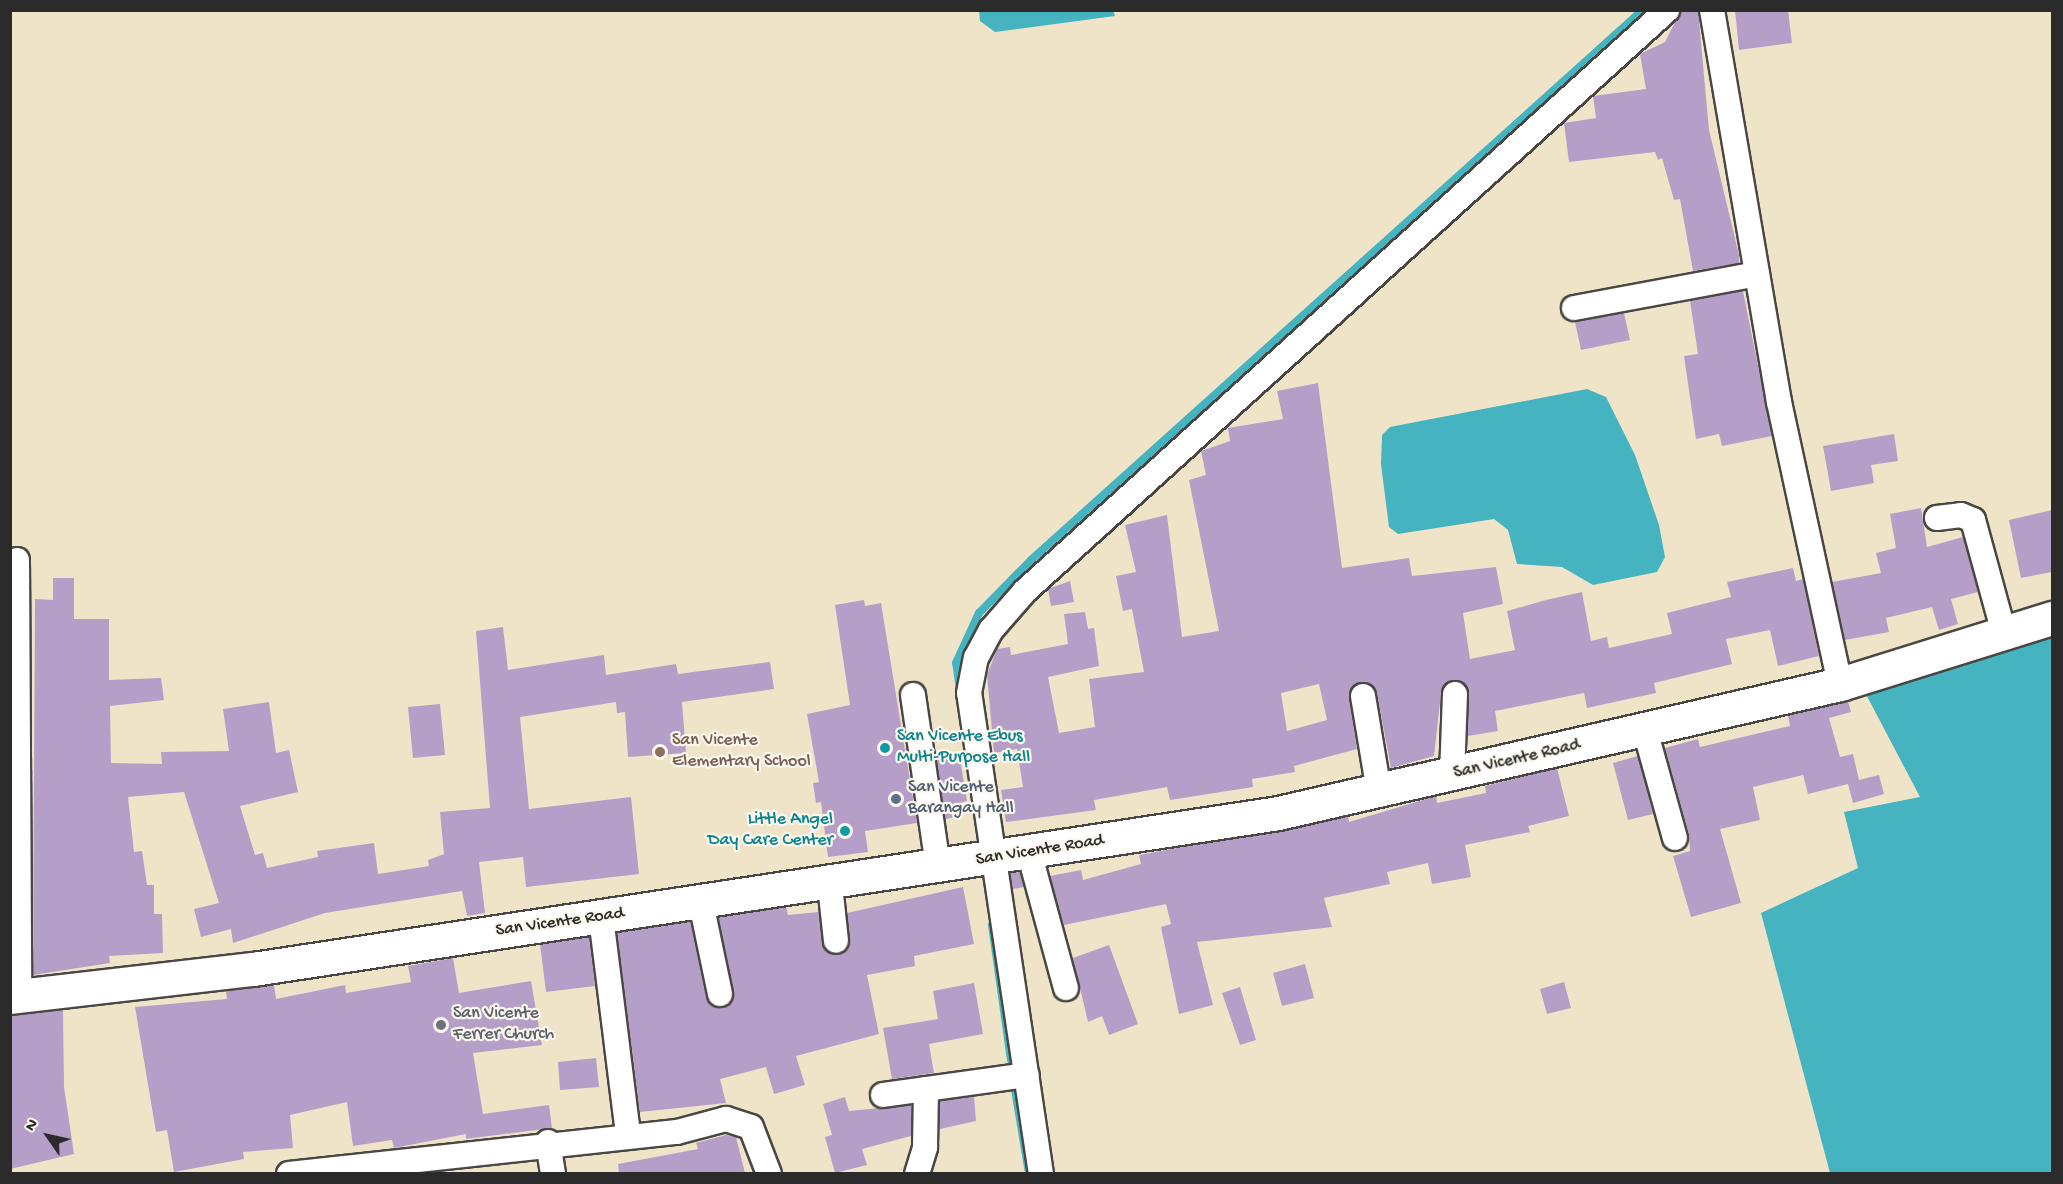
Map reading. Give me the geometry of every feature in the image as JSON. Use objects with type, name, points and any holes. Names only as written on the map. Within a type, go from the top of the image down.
[{"type":"street","points":[[1041,1173],[996,857],[969,693],[976,658],[1005,613],[1667,10]]},
{"type":"street","points":[[1713,10],[1779,402],[1840,684]]},
{"type":"street","points":[[1574,309],[1757,274]]},
{"type":"street","points":[[1937,518],[1961,515],[1973,520],[2004,633]]},
{"type":"street","points":[[14,997],[17,560]]},
{"type":"street","name":"San Vicente Road","points":[[14,997],[253,969],[830,885],[1379,792],[1840,684],[2052,618]]},
{"type":"street","points":[[1452,776],[1455,694]]},
{"type":"street","points":[[913,695],[938,867]]},
{"type":"street","points":[[1363,696],[1379,792]]},
{"type":"street","points":[[1645,730],[1675,838]]},
{"type":"street","points":[[1029,852],[1066,988]]},
{"type":"street","points":[[830,885],[836,941]]},
{"type":"street","points":[[701,903],[720,994]]},
{"type":"street","points":[[601,917],[628,1133]]},
{"type":"street","points":[[884,1095],[1027,1075]]},
{"type":"street","points":[[917,1173],[925,1147],[926,1089]]},
{"type":"street","points":[[289,1173],[628,1133],[677,1132],[737,1119],[756,1134],[769,1173]]},
{"type":"street","points":[[548,1142],[553,1173]]},
{"type":"water","points":[[1113,10],[1115,16],[995,32],[980,21],[979,11]]},
{"type":"water","points":[[1587,389],[1606,397],[1635,455],[1659,525],[1665,557],[1657,572],[1593,585],[1562,567],[1517,564],[1508,530],[1494,519],[1398,534],[1389,527],[1381,464],[1382,435],[1390,427]]},
{"type":"water","points":[[2052,632],[2052,1173],[1830,1173],[1761,913],[1858,868],[1844,812],[1920,797],[1859,681]]},
{"type":"building","points":[[1681,10],[1698,10],[1709,130],[1739,255],[1739,263],[1693,271],[1680,199],[1674,200],[1662,158],[1658,160],[1655,152],[1569,162],[1564,123],[1596,118],[1593,96],[1646,89],[1640,54],[1665,42]]},
{"type":"building","points":[[1735,10],[1788,10],[1792,43],[1739,50]]},
{"type":"building","points":[[1743,291],[1772,436],[1722,446],[1719,434],[1696,439],[1684,356],[1698,354],[1690,301]]},
{"type":"building","points":[[1624,313],[1630,340],[1581,350],[1575,322]]},
{"type":"building","points":[[1318,383],[1342,568],[1409,558],[1412,576],[1496,567],[1503,604],[1463,613],[1470,659],[1515,650],[1507,611],[1546,600],[1582,592],[1591,641],[1607,637],[1609,648],[1672,634],[1667,613],[1731,597],[1727,582],[1793,568],[1796,581],[1803,579],[1819,656],[1778,666],[1770,630],[1726,639],[1732,664],[1654,683],[1656,693],[1587,708],[1584,693],[1495,711],[1498,731],[1468,736],[1468,688],[1449,681],[1441,693],[1434,756],[1391,768],[1377,693],[1360,682],[1349,698],[1357,749],[1294,766],[1295,772],[1252,779],[1253,787],[1170,800],[1167,787],[1094,800],[1096,810],[1006,822],[1001,790],[1023,787],[1017,749],[994,753],[987,675],[997,649],[1010,647],[1011,655],[1068,644],[1064,614],[1085,612],[1088,629],[1094,628],[1099,666],[1048,677],[1059,733],[1095,727],[1089,679],[1144,672],[1132,609],[1123,611],[1116,576],[1136,572],[1125,525],[1167,515],[1182,637],[1219,631],[1189,480],[1206,475],[1201,451],[1230,441],[1228,428],[1283,419],[1277,391]],"holes":[[[1319,684],[1327,720],[1287,731],[1281,693]]]},
{"type":"building","points":[[1894,434],[1898,461],[1871,465],[1874,483],[1831,491],[1823,446]]},
{"type":"building","points":[[1921,508],[1927,547],[1963,537],[1978,592],[1951,599],[1958,624],[1939,630],[1932,607],[1886,618],[1889,632],[1845,640],[1832,582],[1881,573],[1876,553],[1896,548],[1890,514]]},
{"type":"building","points":[[2052,510],[2052,572],[2021,578],[2009,520]]},
{"type":"building","points":[[53,578],[74,578],[74,619],[109,619],[109,680],[161,678],[164,700],[110,706],[111,763],[162,764],[161,752],[229,751],[223,709],[269,702],[276,753],[289,750],[298,792],[240,806],[255,855],[263,853],[267,868],[318,857],[317,851],[374,843],[378,874],[429,866],[428,860],[444,854],[440,812],[490,808],[476,631],[503,627],[508,670],[604,655],[606,675],[676,664],[678,674],[770,662],[774,689],[682,702],[686,753],[628,757],[625,712],[617,713],[616,702],[520,717],[529,809],[631,797],[639,874],[526,887],[523,857],[479,862],[485,913],[467,916],[462,891],[325,913],[233,943],[231,929],[201,937],[194,909],[219,903],[184,792],[128,797],[134,852],[142,851],[147,885],[154,885],[154,914],[162,914],[163,953],[109,956],[110,963],[33,975],[35,599],[53,600]]},
{"type":"building","points":[[1070,581],[1074,602],[1051,606],[1048,589]]},
{"type":"building","points":[[864,600],[865,606],[881,603],[917,823],[865,831],[868,852],[828,857],[821,802],[816,803],[813,783],[819,782],[807,714],[850,705],[835,605]]},
{"type":"building","points":[[1848,701],[1851,712],[1829,718],[1840,757],[1853,754],[1859,780],[1879,775],[1884,794],[1853,803],[1848,784],[1808,794],[1803,775],[1753,787],[1760,820],[1720,829],[1741,903],[1691,917],[1673,856],[1690,851],[1689,834],[1665,748],[1698,739],[1700,747],[1790,726],[1788,715]]},
{"type":"building","points":[[440,704],[445,755],[413,758],[408,707]]},
{"type":"building","points":[[959,753],[967,801],[959,803],[962,816],[945,819],[936,757]]},
{"type":"building","points":[[1638,756],[1653,814],[1628,820],[1613,763]]},
{"type":"building","points":[[1557,768],[1569,816],[1528,826],[1530,832],[1465,845],[1471,877],[1432,884],[1428,863],[1387,872],[1390,884],[1324,898],[1332,927],[1197,942],[1213,1005],[1179,1014],[1161,927],[1171,924],[1166,904],[1064,925],[1050,876],[1081,870],[1083,880],[1141,864],[1139,855],[1348,816],[1349,822],[1436,796],[1437,803],[1486,793],[1485,786]]},
{"type":"building","points":[[1019,871],[1024,887],[1013,889],[1010,873]]},
{"type":"building","points":[[963,887],[974,944],[914,956],[915,966],[867,975],[879,1034],[796,1056],[805,1085],[774,1094],[766,1067],[720,1079],[726,1103],[640,1112],[617,933],[690,921],[706,997],[722,1008],[734,992],[718,917],[786,907],[788,915],[819,912],[824,949],[838,955],[849,946],[847,913]]},
{"type":"building","points":[[589,937],[595,986],[546,992],[540,944]]},
{"type":"building","points":[[1109,945],[1138,1024],[1109,1035],[1102,1016],[1088,1022],[1073,958]]},
{"type":"building","points":[[453,958],[459,993],[531,981],[542,1045],[473,1053],[483,1114],[549,1105],[552,1128],[466,1139],[466,1134],[394,1148],[392,1140],[353,1146],[347,1102],[290,1115],[293,1148],[243,1152],[244,1159],[174,1172],[167,1130],[156,1132],[135,1007],[227,999],[226,991],[274,985],[276,999],[345,985],[346,993],[411,982],[408,966]]},
{"type":"building","points":[[1305,964],[1314,998],[1282,1006],[1273,973]]},
{"type":"building","points":[[1564,982],[1571,1008],[1547,1014],[1540,989]]},
{"type":"building","points":[[974,983],[983,1034],[929,1044],[934,1073],[892,1079],[883,1028],[938,1019],[933,991]]},
{"type":"building","points":[[1240,987],[1256,1040],[1240,1045],[1222,993]]},
{"type":"building","points":[[63,1010],[64,1087],[74,1154],[10,1169],[10,1016]]},
{"type":"building","points":[[596,1058],[599,1087],[560,1090],[558,1062]]},
{"type":"building","points":[[845,1097],[849,1111],[911,1105],[911,1136],[862,1149],[867,1165],[835,1173],[825,1137],[832,1135],[823,1104]]},
{"type":"building","points":[[974,1097],[976,1121],[940,1129],[940,1101]]},
{"type":"building","points":[[726,1135],[736,1137],[745,1173],[619,1173],[618,1164],[698,1149],[696,1143]]},
{"type":"waterway","points":[[960,690],[956,663],[979,613],[1031,560],[1643,10]]},
{"type":"waterway","points":[[992,925],[1011,1060]]},
{"type":"waterway","points":[[1014,1083],[1029,1174]]},
{"type":"place","name":"San Vicente Ebus Multi-Purpose Hall","points":[[885,748]]},
{"type":"place","name":"San Vicente Elementary School","points":[[660,752]]},
{"type":"place","name":"San Vicente Barangay Hall","points":[[896,799]]},
{"type":"place","name":"Little Angel Day Care Center","points":[[845,831]]},
{"type":"place","name":"San Vicente Ferrer Church","points":[[441,1025]]}]
